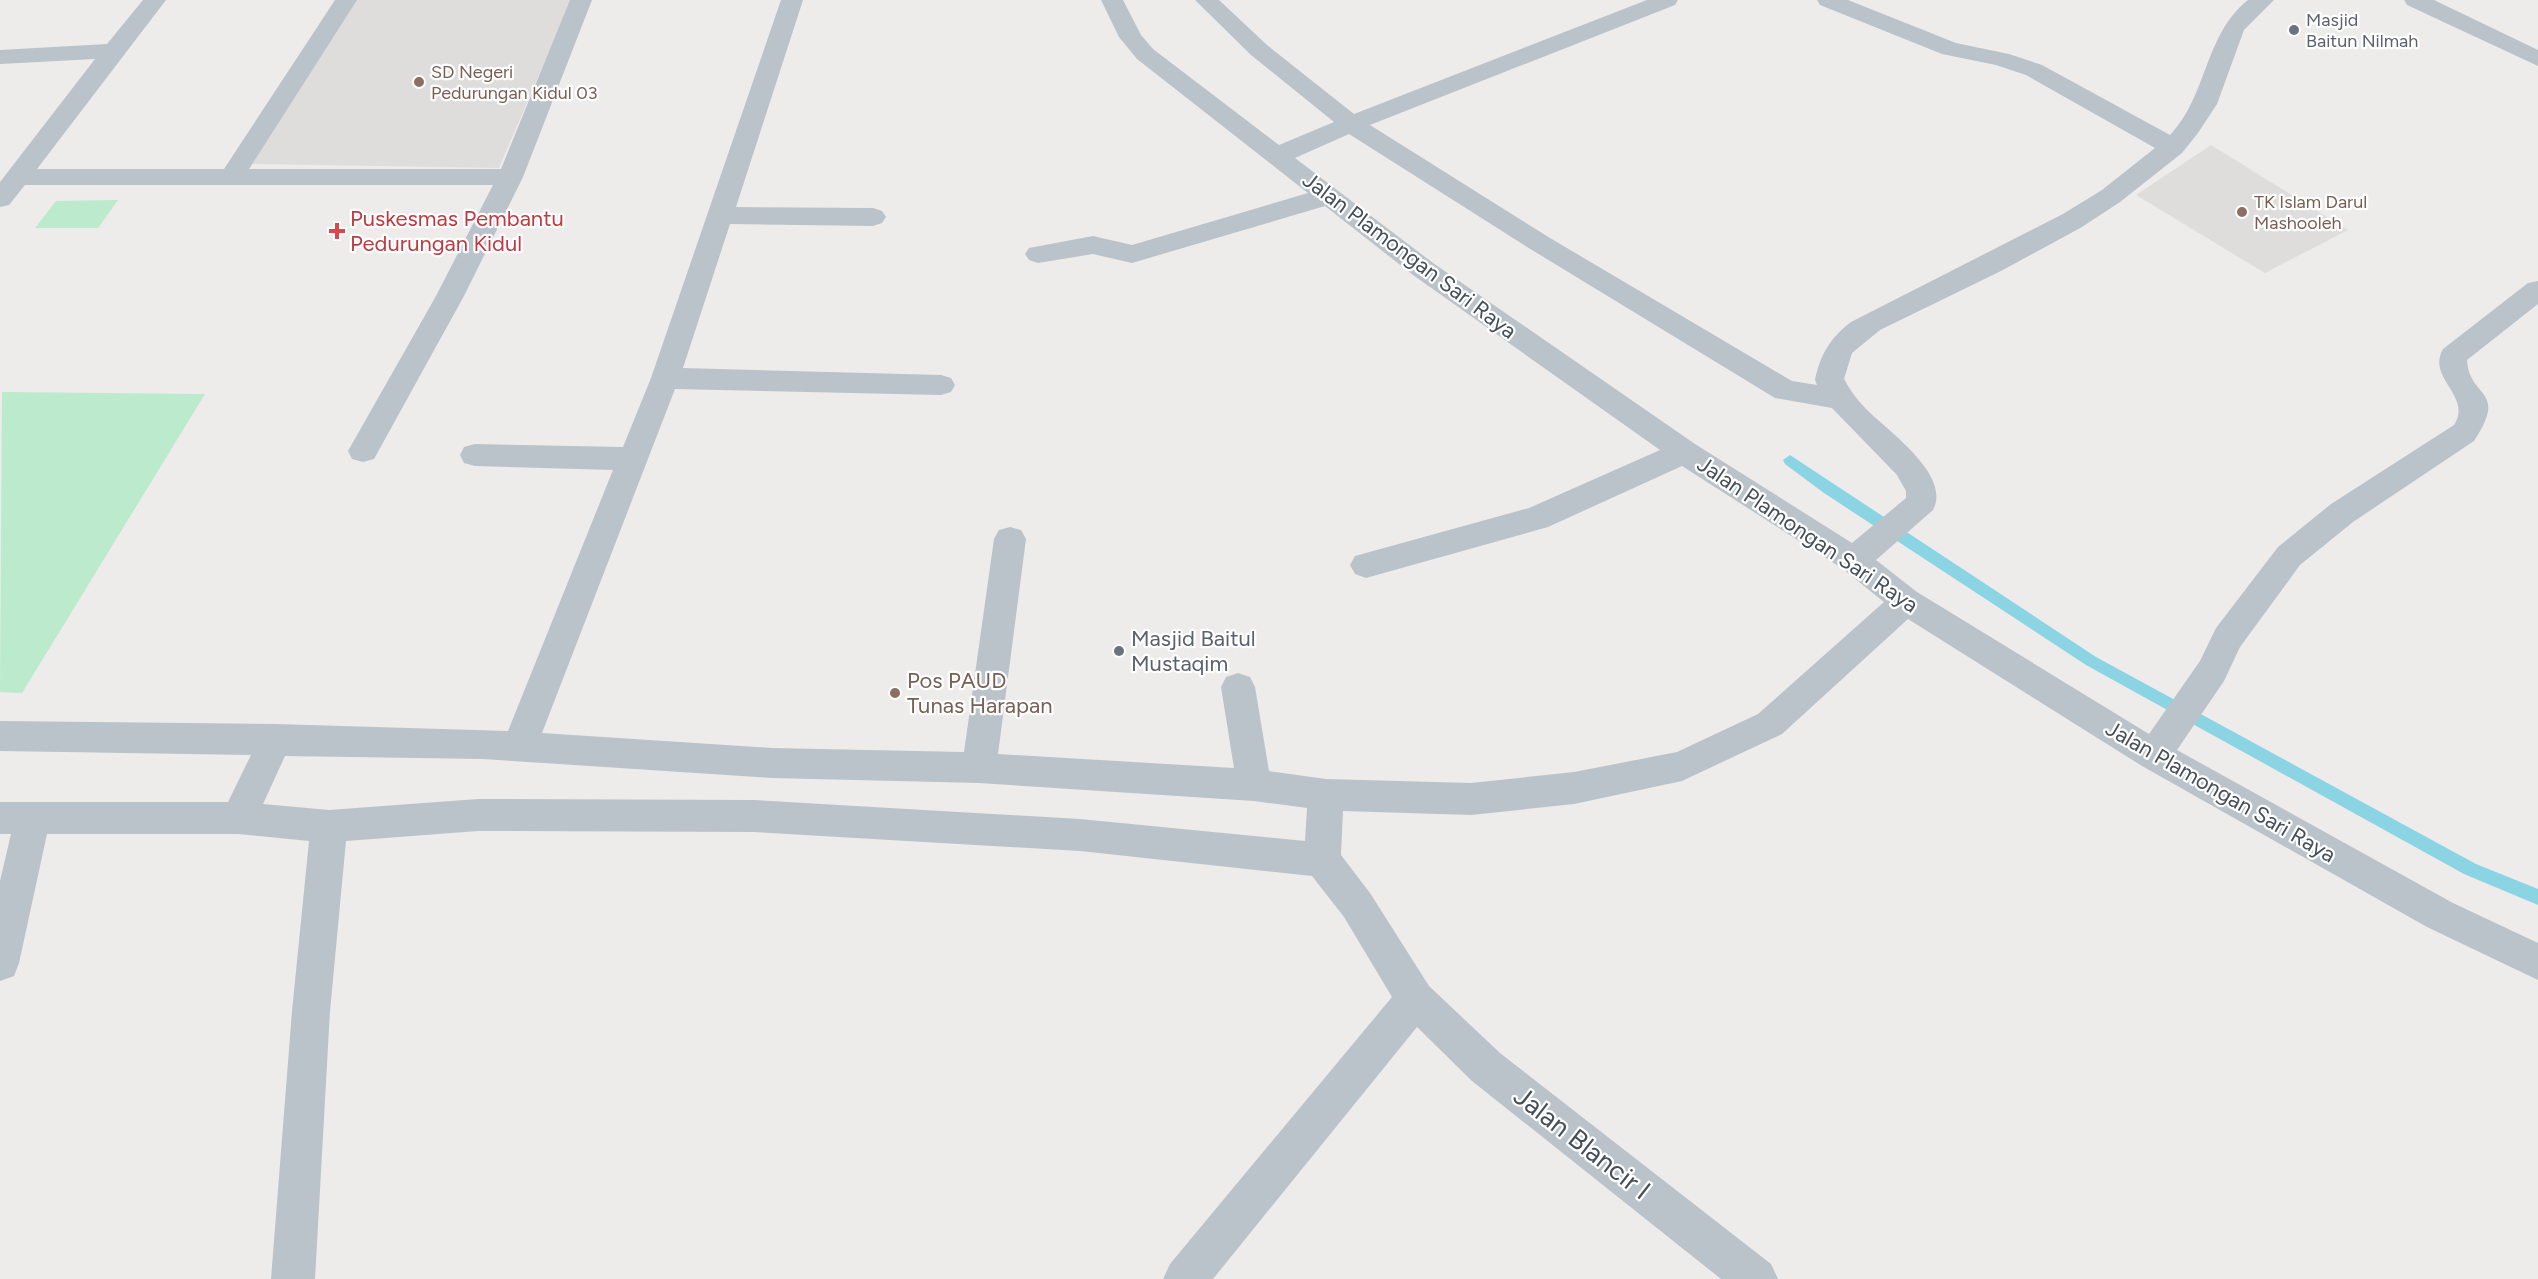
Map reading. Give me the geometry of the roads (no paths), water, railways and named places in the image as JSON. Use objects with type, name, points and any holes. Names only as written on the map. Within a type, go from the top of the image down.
[{"type":"street","points":[[0,199],[112,51],[155,0]]},
{"type":"street","points":[[231,177],[346,0]]},
{"type":"street","points":[[363,451],[450,296],[510,177],[580,0]]},
{"type":"street","points":[[519,746],[635,459],[665,378],[792,0]]},
{"type":"street","name":"Jalan Plamongan Sari Raya","points":[[1112,0],[1131,37],[1145,54],[1423,269],[1684,452],[1854,560],[1906,601],[2160,745],[2440,915],[2538,962]]},
{"type":"street","points":[[1206,0],[1259,50],[1351,123],[1541,244],[1779,388],[1803,395],[1842,399]]},
{"type":"street","points":[[1277,156],[1351,123],[1667,0]]},
{"type":"street","points":[[1828,0],[1950,49],[2001,59],[2034,70],[2173,147]]},
{"type":"street","points":[[1854,560],[1922,502],[1923,494],[1920,483],[1852,413],[1829,380],[1832,358],[1849,337],[1870,323],[2021,248],[2098,204],[2155,164],[2173,147],[2202,108],[2215,81],[2229,36],[2245,12],[2263,0]]},
{"type":"street","points":[[2415,0],[2469,24],[2538,60]]},
{"type":"street","points":[[0,57],[112,51]]},
{"type":"street","points":[[17,177],[510,177]]},
{"type":"street","points":[[1038,254],[1093,244],[1132,254],[1329,196]]},
{"type":"street","points":[[719,216],[873,218]]},
{"type":"street","points":[[2160,745],[2212,671],[2228,638],[2289,556],[2342,513],[2464,433],[2470,426],[2475,418],[2473,400],[2452,363],[2453,356],[2538,290]]},
{"type":"street","points":[[665,378],[941,385]]},
{"type":"street","points":[[1366,566],[1537,518],[1684,452]]},
{"type":"street","points":[[475,455],[635,459]]},
{"type":"street","points":[[979,768],[1010,539]]},
{"type":"street","points":[[0,736],[276,739],[519,746],[772,763],[979,768],[1254,785],[1326,795],[1471,799],[1574,788],[1683,766],[1770,724],[1906,601]]},
{"type":"street","points":[[1238,687],[1254,785]]},
{"type":"street","points":[[238,818],[276,739]]},
{"type":"street","points":[[0,963],[16,817],[238,818],[329,826],[478,815],[754,816],[1080,835],[1322,860],[1326,795]]},
{"type":"street","points":[[293,1279],[311,1011],[329,826]]},
{"type":"street","name":"Jalan Blancir I","points":[[1322,860],[1357,905],[1415,999],[1486,1068],[1756,1279]]},
{"type":"street","points":[[1185,1279],[1415,999]]},
{"type":"waterway","points":[[1790,460],[1829,489],[2091,661],[2470,869],[2538,897]]},
{"type":"place","name":"Masjid Baitun Nilmah","points":[[2294,30]]},
{"type":"place","name":"SD Negeri Pedurungan Kidul 03","points":[[419,82]]},
{"type":"place","name":"TK Islam Darul Mashooleh","points":[[2242,212]]},
{"type":"place","name":"Puskesmas Pembantu Pedurungan Kidul","points":[[337,231]]},
{"type":"place","name":"Masjid Baitul Mustaqim","points":[[1119,651]]},
{"type":"place","name":"Pos PAUD Tunas Harapan","points":[[895,693]]}]
